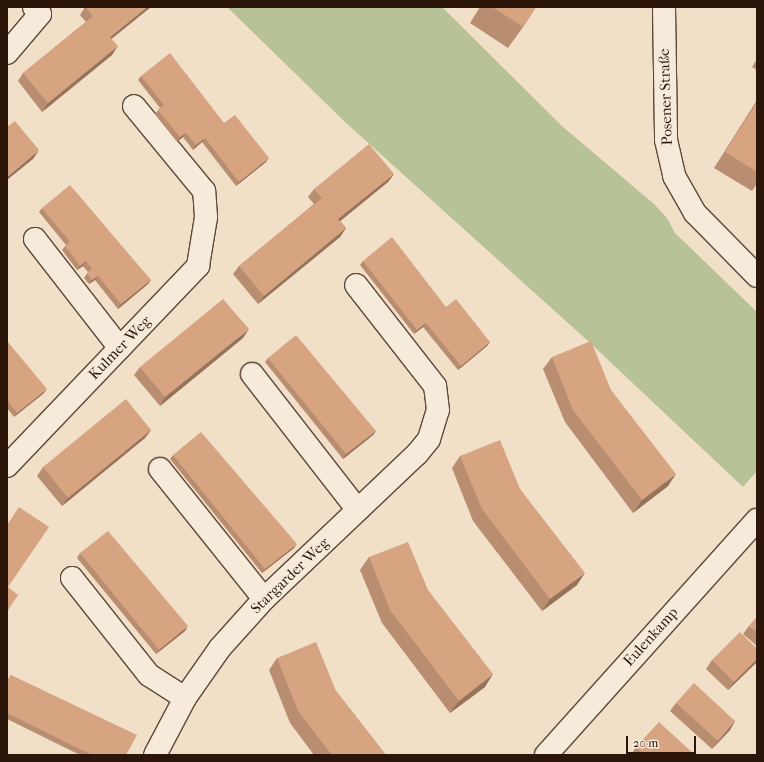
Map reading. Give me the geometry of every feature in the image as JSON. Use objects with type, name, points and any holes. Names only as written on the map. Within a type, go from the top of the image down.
[{"type":"street","name":"Posener Straße","points":[[664,7],[666,140],[674,176],[695,213],[757,276]]},
{"type":"street","points":[[7,53],[37,11]]},
{"type":"street","name":"Kulmer Weg","points":[[11,452],[120,348],[198,266],[206,217],[204,191],[134,106]]},
{"type":"street","points":[[35,239],[120,348]]},
{"type":"street","name":"Stargarder Weg","points":[[155,755],[185,698],[220,648],[264,599],[430,439],[438,410],[435,386],[356,285]]},
{"type":"street","points":[[252,374],[358,510]]},
{"type":"street","points":[[160,469],[264,599]]},
{"type":"street","name":"Eulenkamp","points":[[546,755],[757,520]]},
{"type":"street","points":[[72,578],[149,675],[185,698]]},
{"type":"green space","points":[[227,7],[442,7],[563,127],[654,204],[667,218],[675,233],[757,312],[757,471],[743,487],[588,341],[345,122]]},
{"type":"building","points":[[86,7],[147,7],[110,37],[118,46],[48,103],[23,73],[93,16]]},
{"type":"building","points":[[492,7],[536,7],[523,27]]},
{"type":"building","points":[[170,53],[224,123],[235,115],[269,158],[239,182],[205,138],[196,145],[186,133],[180,137],[158,110],[164,105],[141,76]]},
{"type":"building","points":[[757,102],[757,172],[725,152]]},
{"type":"building","points":[[15,121],[39,150],[7,177],[7,127]]},
{"type":"building","points":[[369,144],[394,174],[338,219],[346,228],[264,296],[239,266],[322,198],[314,189]]},
{"type":"building","points":[[70,185],[151,280],[121,304],[98,276],[92,280],[87,273],[92,269],[86,261],[80,266],[65,246],[70,242],[42,208]]},
{"type":"building","points":[[392,237],[446,307],[456,299],[490,342],[461,366],[426,323],[417,330],[363,261]]},
{"type":"building","points":[[223,299],[249,329],[165,397],[140,367]]},
{"type":"building","points":[[296,335],[376,431],[346,454],[268,358]]},
{"type":"building","points":[[7,341],[47,389],[17,413],[7,400]]},
{"type":"building","points":[[591,341],[611,390],[676,474],[642,500],[573,410],[552,357]]},
{"type":"building","points":[[126,399],[151,430],[68,498],[43,467]]},
{"type":"building","points":[[201,432],[297,544],[265,569],[173,455]]},
{"type":"building","points":[[500,440],[520,489],[585,573],[550,599],[482,509],[460,456]]},
{"type":"building","points":[[19,507],[49,527],[8,587],[18,595],[7,612],[7,525]]},
{"type":"building","points":[[108,531],[188,626],[159,650],[80,553]]},
{"type":"building","points":[[408,542],[428,590],[493,674],[459,701],[390,610],[369,557]]},
{"type":"building","points":[[757,617],[757,632],[749,626]]},
{"type":"building","points":[[740,632],[757,649],[757,659],[734,682],[712,660]]},
{"type":"building","points":[[316,642],[336,691],[386,755],[332,755],[298,711],[277,658]]},
{"type":"building","points":[[11,675],[137,735],[126,755],[92,755],[7,713],[7,683]]},
{"type":"building","points":[[694,683],[735,721],[718,741],[676,703]]},
{"type":"building","points":[[659,722],[695,755],[644,755],[636,747]]}]
